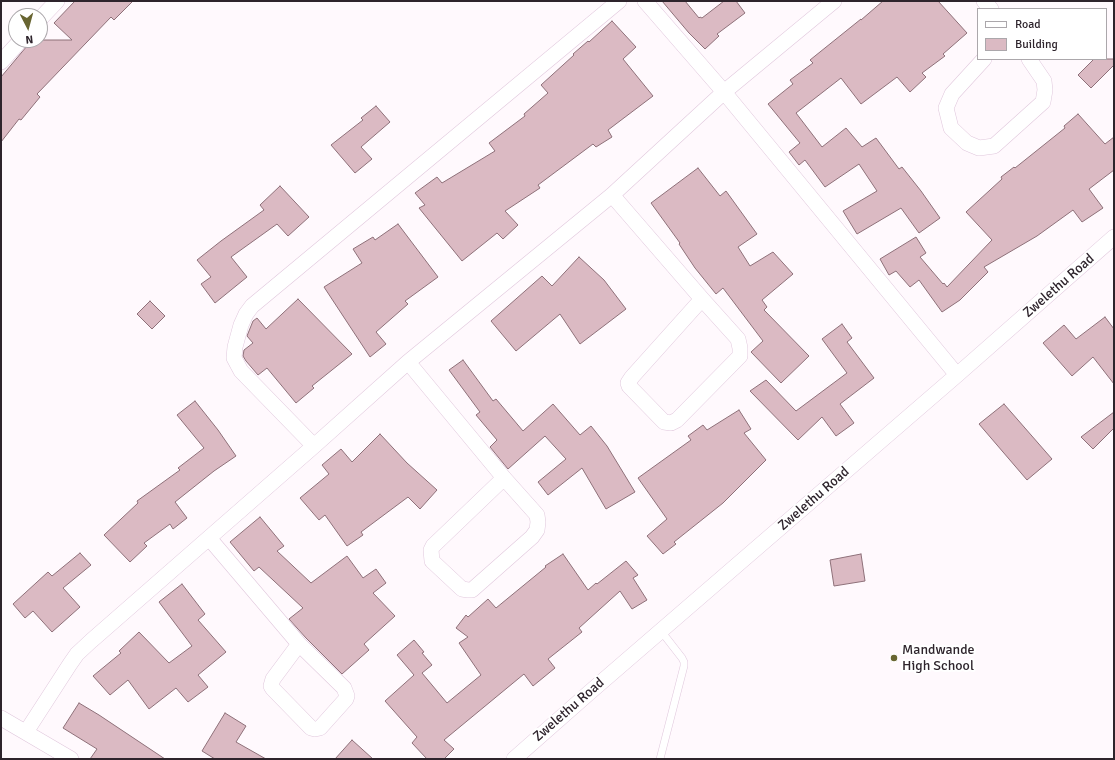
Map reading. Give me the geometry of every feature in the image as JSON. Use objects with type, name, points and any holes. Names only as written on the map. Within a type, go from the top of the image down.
[{"type":"street","points":[[48,11],[57,1]]},
{"type":"street","points":[[314,446],[241,371],[234,358],[235,347],[241,325],[246,314],[252,306],[619,1]]},
{"type":"street","points":[[644,1],[724,92],[957,375]]},
{"type":"street","points":[[26,732],[63,674],[78,654],[408,362],[612,195],[724,92],[834,1]]},
{"type":"street","points":[[1,62],[14,48]]},
{"type":"street","points":[[983,60],[952,94],[946,108],[951,128],[967,143],[979,148],[994,146],[1043,102],[1046,90],[1044,81],[1030,60]]},
{"type":"street","points":[[612,195],[738,339],[740,356],[677,420],[671,423],[664,422],[629,386],[628,383],[702,299]]},
{"type":"street","name":"Zwelethu Road","points":[[514,759],[1114,237]]},
{"type":"street","points":[[408,362],[504,478],[537,515],[537,530],[532,537],[472,590],[462,589],[432,561],[430,550],[504,478]]},
{"type":"street","points":[[209,538],[299,644],[344,688],[347,696],[346,699],[320,728],[311,728],[271,686],[272,679],[299,644]]},
{"type":"street","points":[[1,718],[71,759]]},
{"type":"lane","points":[[660,759],[684,666],[682,658],[661,631]]},
{"type":"building","points":[[75,1],[133,1],[114,20],[111,17],[37,94],[40,97],[21,120],[19,119],[1,142],[1,77],[25,48],[48,48],[48,40],[72,40],[54,23]]},
{"type":"building","points":[[662,1],[685,1],[699,18],[702,18],[724,1],[736,1],[745,13],[717,34],[719,36],[705,49],[689,33]]},
{"type":"building","points":[[883,1],[938,1],[967,33],[943,54],[945,56],[922,73],[926,77],[910,92],[897,77],[861,104],[841,78],[796,113],[822,147],[846,128],[862,147],[876,138],[899,169],[902,167],[940,218],[919,233],[901,208],[857,234],[843,211],[877,191],[859,164],[825,187],[805,160],[799,165],[789,152],[800,143],[768,104],[793,84],[790,80],[813,63],[810,60]]},
{"type":"building","points":[[612,21],[636,47],[623,59],[653,96],[608,130],[612,137],[596,147],[593,144],[538,185],[540,188],[505,211],[518,225],[503,239],[497,233],[462,261],[419,208],[425,205],[415,193],[437,177],[442,183],[495,151],[489,143],[525,116],[524,114],[548,93],[541,85],[574,55],[573,54]]},
{"type":"building","points":[[1114,59],[1114,65],[1091,88],[1078,75],[1093,60]]},
{"type":"building","points":[[376,106],[390,122],[361,147],[372,159],[355,173],[331,145],[363,120],[361,118]]},
{"type":"building","points":[[1078,114],[1105,144],[1114,137],[1114,170],[1089,189],[1103,208],[1082,222],[1073,210],[1037,236],[984,267],[988,272],[960,300],[942,312],[919,280],[910,287],[896,271],[889,275],[880,259],[916,237],[926,253],[920,257],[947,287],[992,240],[966,212],[1002,179],[1001,177],[1014,167],[1015,168],[1065,128],[1064,126]]},
{"type":"building","points":[[698,168],[720,196],[726,191],[757,234],[738,247],[750,266],[773,252],[793,274],[762,300],[767,307],[764,310],[809,356],[781,383],[751,352],[763,341],[723,288],[716,294],[695,268],[679,244],[680,243],[651,203]]},
{"type":"building","points":[[280,186],[309,217],[288,236],[277,224],[231,257],[247,277],[215,303],[201,284],[211,277],[197,260],[264,210],[260,205]]},
{"type":"building","points":[[398,224],[438,277],[405,301],[408,304],[376,332],[386,344],[370,357],[324,287],[362,263],[353,249],[373,237],[375,240]]},
{"type":"building","points":[[579,257],[604,280],[626,309],[580,344],[560,314],[516,351],[491,321],[542,276],[552,286]]},
{"type":"building","points":[[298,299],[352,354],[312,386],[314,388],[296,403],[267,368],[258,375],[243,356],[244,350],[253,343],[247,336],[253,321],[257,318],[266,329]]},
{"type":"building","points":[[150,301],[165,316],[152,329],[137,314]]},
{"type":"building","points":[[1105,317],[1114,329],[1114,384],[1093,357],[1072,376],[1043,343],[1064,325],[1076,339]]},
{"type":"building","points":[[842,324],[852,338],[847,342],[874,378],[840,404],[854,423],[836,436],[822,417],[798,440],[750,391],[766,380],[796,411],[847,373],[822,339]]},
{"type":"building","points":[[463,360],[493,401],[496,399],[523,431],[553,404],[580,435],[591,426],[607,446],[635,492],[606,509],[582,468],[548,495],[538,482],[566,459],[545,436],[508,469],[490,447],[497,440],[476,415],[480,412],[449,370]]},
{"type":"building","points":[[195,401],[236,456],[214,471],[175,502],[187,518],[173,529],[170,524],[144,543],[147,546],[130,562],[104,535],[138,503],[137,501],[180,470],[178,468],[204,448],[177,415]]},
{"type":"building","points":[[1004,404],[1052,459],[1027,480],[979,424]]},
{"type":"building","points":[[739,410],[751,429],[744,433],[766,460],[723,503],[674,542],[676,544],[663,554],[647,536],[667,519],[638,478],[691,440],[688,436],[703,425],[707,430]]},
{"type":"building","points":[[1114,412],[1114,428],[1093,449],[1081,437]]},
{"type":"building","points":[[380,434],[407,463],[437,490],[420,509],[408,497],[361,532],[363,535],[347,546],[325,515],[319,520],[300,498],[329,474],[322,465],[341,449],[352,462]]},
{"type":"building","points":[[260,517],[284,546],[277,551],[311,583],[347,556],[363,578],[376,569],[386,583],[373,593],[395,616],[364,644],[369,650],[342,674],[289,619],[303,608],[259,567],[254,571],[230,542]]},
{"type":"building","points":[[80,553],[91,565],[63,588],[80,607],[52,632],[33,611],[25,618],[13,604],[48,572],[52,576]]},
{"type":"building","points":[[563,554],[588,590],[626,561],[638,575],[633,578],[647,600],[632,609],[620,591],[579,628],[582,632],[548,659],[555,668],[533,686],[524,674],[444,740],[454,749],[444,759],[427,759],[412,743],[417,737],[385,701],[414,675],[397,655],[414,640],[432,665],[422,673],[447,703],[481,675],[459,643],[468,637],[456,628],[466,615],[468,617],[488,599],[496,608],[546,567],[545,566]]},
{"type":"building","points":[[861,554],[865,581],[834,586],[830,560]]},
{"type":"building","points":[[182,584],[205,614],[198,620],[226,652],[198,675],[208,687],[188,702],[176,688],[149,709],[128,680],[110,695],[93,676],[121,653],[119,651],[139,632],[169,663],[192,646],[159,602]]},
{"type":"building","points":[[79,703],[165,759],[90,759],[97,749],[63,728]]},
{"type":"building","points":[[225,713],[246,726],[236,742],[266,759],[215,759],[202,751]]},
{"type":"building","points":[[352,740],[373,759],[335,759]]},
{"type":"place","name":"Mandwande High School","points":[[894,658]]}]
